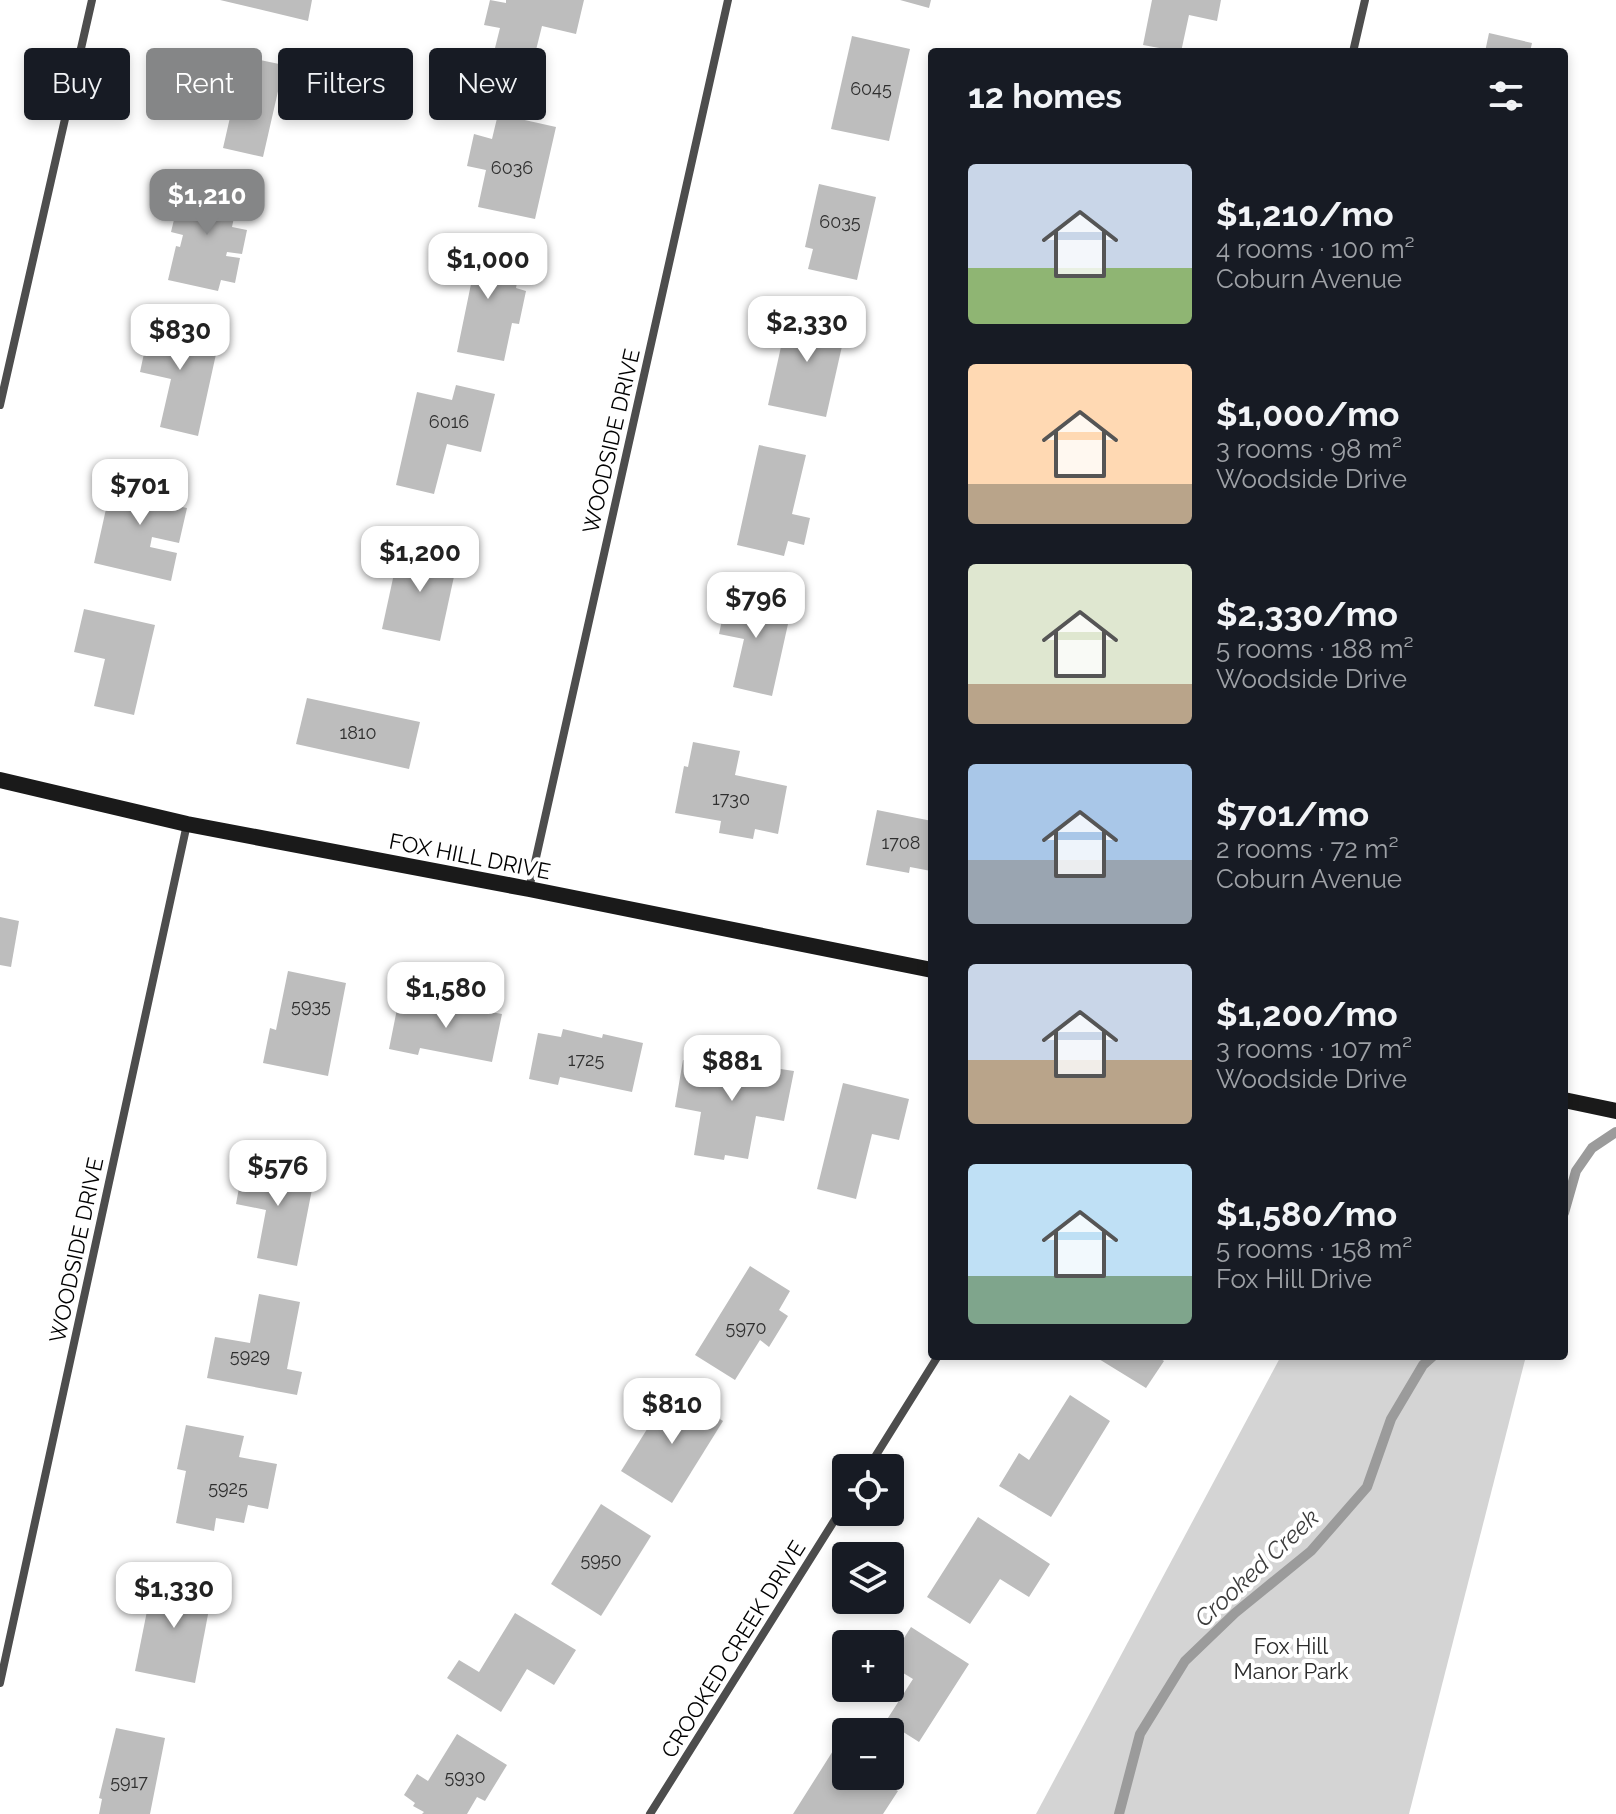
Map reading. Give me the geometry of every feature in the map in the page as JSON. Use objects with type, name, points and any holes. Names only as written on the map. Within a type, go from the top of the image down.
[{"type":"street","points":[[0,405],[92,0]]},
{"type":"street","name":"WOODSIDE DRIVE","points":[[529,889],[728,0]]},
{"type":"street","points":[[1354,48],[1365,0]]},
{"type":"street","name":"FOX HILL DRIVE","points":[[0,780],[187,824],[928,969]]},
{"type":"street","name":"WOODSIDE DRIVE","points":[[0,1683],[187,824]]},
{"type":"street","points":[[1568,1101],[1616,1111]]},
{"type":"street","points":[[877,1454],[936,1360]]},
{"type":"street","name":"CROOKED CREEK DRIVE","points":[[650,1814],[832,1524]]},
{"type":"green space","name":"Fox Hill Manor Park","points":[[1279,1360],[1525,1360],[1409,1814],[1036,1814]]},
{"type":"building","points":[[220,0],[312,0],[308,21]]},
{"type":"building","points":[[490,0],[506,3],[506,0],[584,0],[576,34],[542,26],[536,48],[495,48],[500,28],[484,25]]},
{"type":"building","points":[[900,0],[931,0],[929,8]]},
{"type":"building","points":[[1152,0],[1221,0],[1217,21],[1189,15],[1182,48],[1143,45]]},
{"type":"building","points":[[1489,33],[1532,43],[1531,48],[1486,48]]},
{"type":"building","points":[[852,36],[910,49],[889,141],[831,129]]},
{"type":"building","points":[[262,60],[278,64],[278,91],[263,157],[223,148],[229,120],[262,120]]},
{"type":"building","points":[[497,120],[525,120],[556,127],[535,219],[478,207],[486,170],[467,166],[474,134],[492,139]]},
{"type":"building","points":[[194,179],[240,189],[232,227],[247,230],[242,254],[227,252],[226,256],[240,258],[235,283],[221,280],[218,291],[168,280],[176,246],[180,247],[183,235],[171,232],[179,199],[189,201]]},
{"type":"building","points":[[819,184],[876,197],[857,280],[808,269],[813,249],[805,247]]},
{"type":"building","points":[[457,246],[521,260],[516,288],[526,291],[519,324],[512,323],[504,361],[457,352],[471,284],[450,279]]},
{"type":"building","points":[[789,311],[847,324],[826,417],[768,405]]},
{"type":"building","points":[[163,312],[189,317],[184,337],[218,345],[198,436],[160,427],[171,379],[140,372],[149,330],[158,332]]},
{"type":"building","points":[[456,385],[495,394],[481,452],[447,444],[434,494],[396,485],[417,392],[452,400]]},
{"type":"building","points":[[759,445],[806,455],[792,514],[810,518],[804,545],[788,541],[784,556],[737,545]]},
{"type":"building","points":[[128,466],[168,475],[162,503],[187,508],[179,543],[152,537],[150,547],[177,553],[171,581],[94,563],[110,491],[122,494]]},
{"type":"building","points":[[400,546],[458,558],[440,641],[382,629]]},
{"type":"building","points":[[728,592],[792,606],[772,696],[733,687],[744,639],[719,634]]},
{"type":"building","points":[[84,609],[155,625],[134,715],[94,706],[105,659],[74,652]]},
{"type":"building","points":[[307,698],[420,722],[409,769],[296,744]]},
{"type":"building","points":[[693,742],[740,751],[735,775],[787,786],[778,834],[755,829],[753,839],[719,833],[721,821],[675,813],[684,766],[688,767]]},
{"type":"building","points":[[877,810],[928,820],[928,870],[910,867],[909,873],[866,865]]},
{"type":"building","points":[[0,917],[19,921],[11,967],[0,965]]},
{"type":"building","points":[[288,971],[346,983],[328,1076],[263,1063],[270,1028],[276,1030]]},
{"type":"building","points":[[422,1000],[502,1014],[492,1062],[420,1048],[418,1055],[389,1049],[398,1004],[421,1008]]},
{"type":"building","points":[[563,1029],[643,1043],[632,1092],[560,1077],[558,1085],[529,1079],[538,1033],[561,1037]]},
{"type":"building","points":[[713,1059],[794,1071],[784,1121],[756,1116],[748,1159],[725,1155],[724,1160],[694,1155],[701,1112],[675,1107],[683,1060],[712,1065]]},
{"type":"building","points":[[843,1083],[909,1099],[899,1140],[872,1134],[856,1199],[817,1189]]},
{"type":"building","points":[[244,1161],[315,1174],[297,1266],[257,1258],[266,1210],[236,1204]]},
{"type":"building","points":[[750,1266],[790,1291],[779,1310],[788,1316],[769,1347],[760,1340],[735,1380],[695,1355]]},
{"type":"building","points":[[259,1294],[300,1302],[287,1369],[302,1372],[297,1395],[207,1378],[215,1337],[250,1343]]},
{"type":"building","points":[[1100,1360],[1164,1361],[1146,1388]]},
{"type":"building","points":[[672,1389],[723,1421],[672,1503],[621,1471]]},
{"type":"building","points":[[1070,1395],[1110,1421],[1051,1517],[999,1486],[1019,1453],[1029,1460]]},
{"type":"building","points":[[186,1425],[244,1436],[239,1457],[277,1464],[268,1509],[248,1505],[244,1523],[216,1518],[214,1531],[176,1523],[186,1471],[177,1469]]},
{"type":"building","points":[[601,1504],[651,1536],[601,1616],[551,1584]]},
{"type":"building","points":[[978,1517],[1050,1564],[1029,1597],[1000,1579],[970,1624],[927,1597]]},
{"type":"building","points":[[154,1576],[213,1588],[195,1683],[135,1671]]},
{"type":"building","points":[[515,1613],[576,1650],[554,1685],[527,1669],[501,1712],[447,1678],[459,1660],[479,1672]]},
{"type":"building","points":[[911,1627],[969,1664],[919,1742],[904,1732],[904,1718],[888,1718],[898,1702],[904,1702],[904,1693],[913,1679],[904,1674],[904,1638]]},
{"type":"building","points":[[116,1728],[165,1738],[150,1814],[99,1814],[102,1799],[99,1798]]},
{"type":"building","points":[[457,1734],[507,1765],[485,1801],[477,1797],[467,1814],[422,1814],[424,1812],[413,1806],[415,1803],[404,1795],[417,1774],[428,1781]]},
{"type":"building","points":[[832,1752],[832,1790],[898,1791],[883,1814],[793,1814]]},
{"type":"waterway","name":"Crooked Creek","points":[[1568,1199],[1576,1171],[1592,1148],[1616,1132]]},
{"type":"waterway","name":"Crooked Creek","points":[[1119,1814],[1140,1734],[1185,1661],[1235,1613],[1311,1551],[1367,1487],[1391,1419],[1429,1360]]}]
